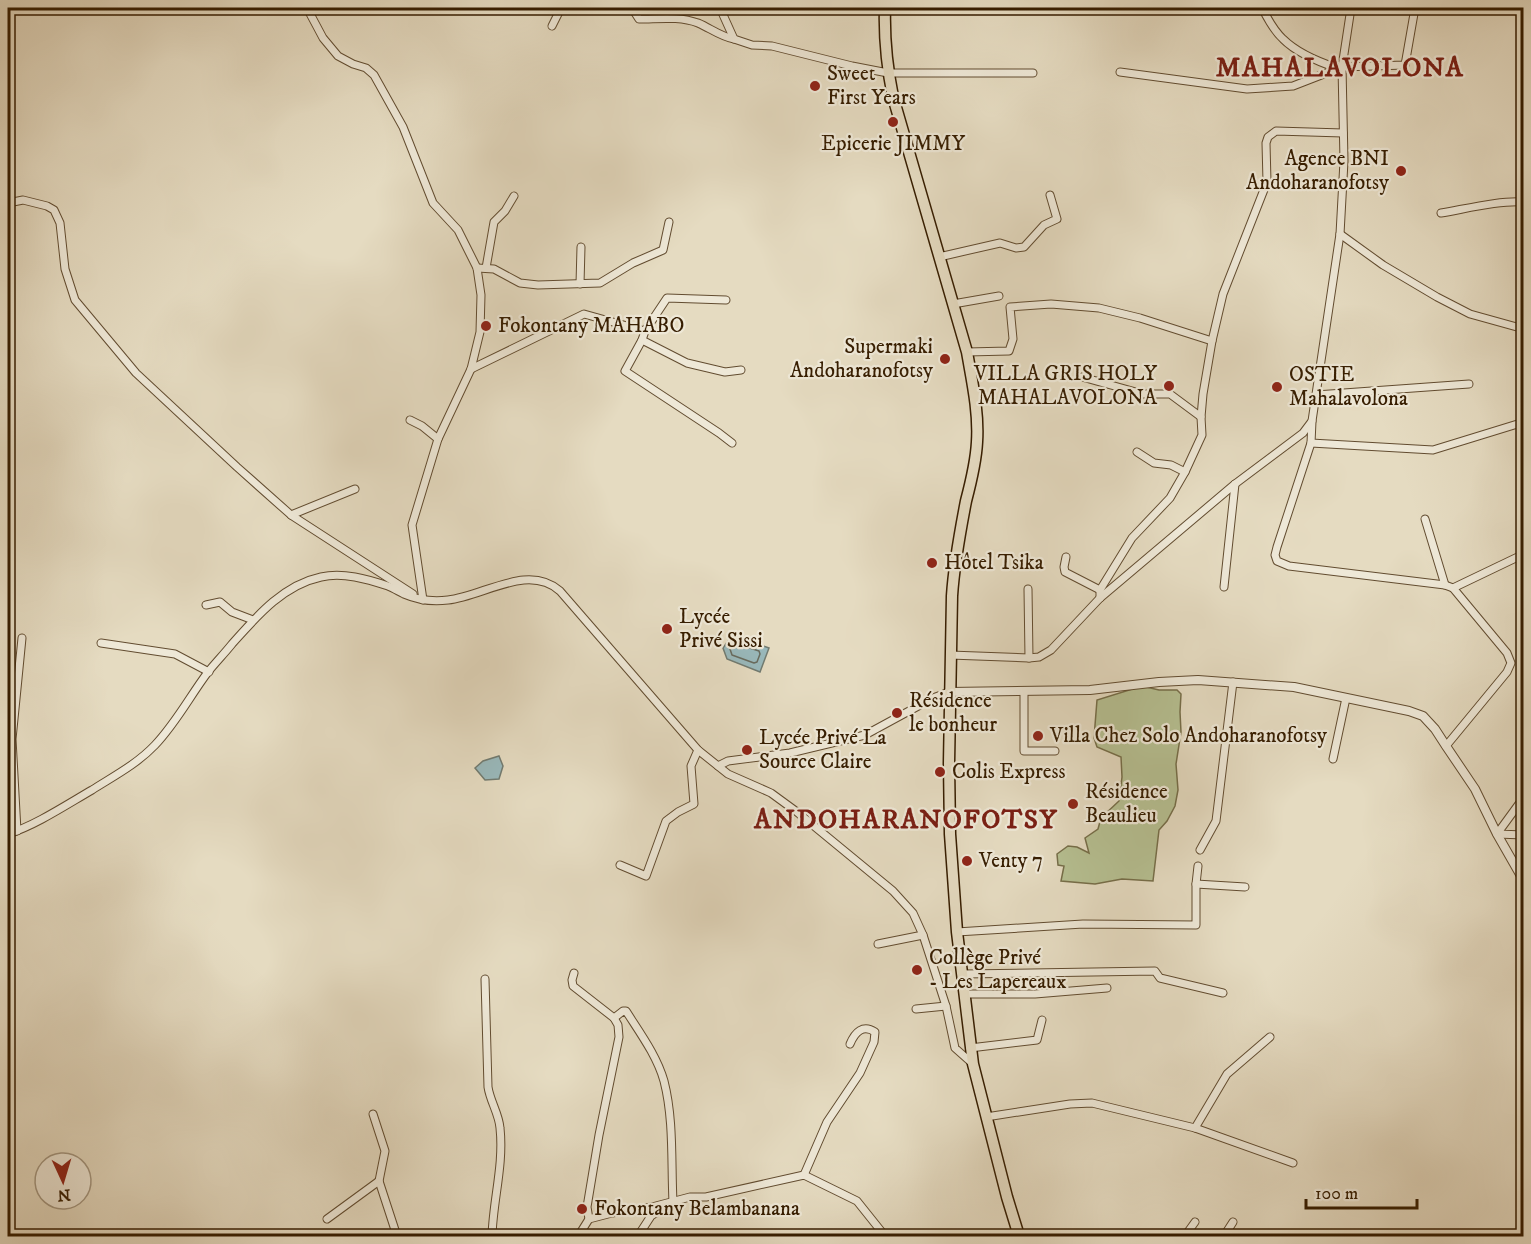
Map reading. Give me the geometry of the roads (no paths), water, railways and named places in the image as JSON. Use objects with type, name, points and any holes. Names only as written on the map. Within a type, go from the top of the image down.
[{"type":"main road","points":[[885,8],[885,49],[893,97],[967,352],[974,388],[978,440],[953,576],[949,692],[950,834],[957,932],[970,1048],[986,1117],[1019,1236]]},
{"type":"street","points":[[307,8],[323,38],[338,56],[366,68],[374,75],[403,127],[433,203],[458,230],[482,268],[494,269],[520,283],[538,285],[600,283],[633,263],[663,250],[669,222]]},
{"type":"street","points":[[552,26],[561,8]]},
{"type":"street","points":[[632,8],[639,19],[681,18],[700,24],[727,38],[752,45],[771,46],[888,73],[1033,73]]},
{"type":"street","points":[[720,8],[734,39]]},
{"type":"street","points":[[1163,8],[1215,8]]},
{"type":"street","points":[[1262,8],[1272,26],[1284,40],[1315,59],[1339,67],[1405,64],[1415,8]]},
{"type":"street","points":[[1351,8],[1339,67],[1343,77],[1344,161],[1340,234],[1312,421],[1311,443],[1275,555],[1277,561],[1289,566],[1449,587],[1524,554]]},
{"type":"street","points":[[1120,72],[1247,89],[1293,86],[1339,67]]},
{"type":"street","points":[[1100,594],[1132,538],[1170,498],[1202,435],[1203,394],[1212,341],[1223,294],[1267,182],[1266,143],[1268,138],[1276,131],[1343,133]]},
{"type":"street","points":[[939,257],[1000,243],[1016,248],[1024,247],[1044,225],[1057,219],[1050,195]]},
{"type":"street","points":[[423,600],[412,525],[438,439],[471,369],[480,332],[482,268],[494,222],[505,211],[514,196]]},
{"type":"street","points":[[8,206],[13,202],[23,200],[54,210],[60,223],[65,269],[75,300],[136,373],[291,515],[423,600]]},
{"type":"street","points":[[1441,213],[1524,202]]},
{"type":"street","points":[[1340,234],[1383,265],[1437,297],[1470,314],[1524,329]]},
{"type":"street","points":[[580,284],[581,247]]},
{"type":"street","points":[[953,304],[999,296]]},
{"type":"street","points":[[726,300],[667,298],[645,331],[625,371],[732,443]]},
{"type":"street","points":[[967,352],[1009,351],[1013,339],[1010,307],[1051,304],[1099,308],[1140,318],[1212,341]]},
{"type":"street","points":[[471,369],[585,314],[645,331]]},
{"type":"street","points":[[642,340],[687,363],[725,372],[741,370]]},
{"type":"street","points":[[1083,377],[1143,394],[1170,394],[1201,417]]},
{"type":"street","points":[[1316,395],[1469,384]]},
{"type":"street","points":[[410,420],[438,439]]},
{"type":"street","points":[[950,656],[1039,657],[1051,650],[1100,594],[1236,484],[1304,433],[1312,421]]},
{"type":"street","points":[[1311,443],[1433,450],[1524,422]]},
{"type":"street","points":[[1137,452],[1154,463],[1171,465],[1185,472]]},
{"type":"street","points":[[1224,587],[1236,484]]},
{"type":"street","points":[[291,515],[356,489]]},
{"type":"street","points":[[1425,519],[1449,587],[1507,653],[1511,663],[1507,672],[1446,746]]},
{"type":"street","points":[[1066,557],[1065,572],[1100,594]]},
{"type":"street","points":[[8,834],[68,804],[136,763],[171,727],[208,672],[253,620],[264,609],[306,581],[322,576],[353,576],[389,586],[423,600],[443,601],[469,596],[523,579],[534,579],[553,585],[579,612],[698,750],[728,774],[771,793],[797,812],[892,891],[913,913],[923,935],[946,1006],[956,1048],[973,1064]]},
{"type":"street","points":[[1028,589],[1029,657]]},
{"type":"street","points":[[206,605],[220,602],[232,612],[253,620]]},
{"type":"street","points":[[17,831],[12,739],[22,638]]},
{"type":"street","points":[[101,643],[175,654],[208,672]]},
{"type":"street","points":[[718,766],[728,761],[790,753],[865,735],[933,698],[949,692],[1090,690],[1198,680],[1294,687],[1409,711],[1423,716],[1435,729],[1474,789],[1497,834],[1524,878]]},
{"type":"street","points":[[1200,850],[1215,821],[1233,682]]},
{"type":"street","points":[[1024,691],[1024,751],[1055,751]]},
{"type":"street","points":[[1332,759],[1346,698]]},
{"type":"street","points":[[620,865],[646,876],[666,821],[694,804],[692,765],[698,750]]},
{"type":"street","points":[[1497,834],[1524,797]]},
{"type":"street","points":[[1497,834],[1524,835]]},
{"type":"street","points":[[957,932],[1083,924],[1196,925],[1198,866]]},
{"type":"street","points":[[1196,884],[1245,887]]},
{"type":"street","points":[[878,944],[923,935]]},
{"type":"street","points":[[962,974],[1155,971],[1160,978],[1223,993]]},
{"type":"street","points":[[574,973],[573,986],[614,1018],[618,1025],[619,1037],[587,1207],[589,1219]]},
{"type":"street","points":[[485,979],[488,1087],[500,1127],[501,1158],[491,1236],[536,1236]]},
{"type":"street","points":[[964,994],[1035,994],[1107,988]]},
{"type":"street","points":[[916,1009],[946,1006]]},
{"type":"street","points":[[614,1018],[626,1011],[651,1052],[663,1080],[669,1110],[673,1202]]},
{"type":"street","points":[[970,1048],[1036,1040],[1042,1020]]},
{"type":"street","points":[[804,1175],[827,1122],[860,1073],[874,1042],[875,1032],[862,1028],[849,1044]]},
{"type":"street","points":[[1195,1128],[1227,1074],[1270,1037]]},
{"type":"street","points":[[986,1117],[1070,1104],[1092,1103],[1195,1128],[1293,1163]]},
{"type":"street","points":[[373,1114],[385,1151],[379,1181],[396,1236]]},
{"type":"street","points":[[574,1236],[579,1234],[589,1219],[612,1213],[652,1208],[690,1197],[706,1197],[804,1175],[857,1201],[885,1236]]},
{"type":"street","points":[[327,1219],[379,1181]]},
{"type":"street","points":[[638,1236],[651,1216],[673,1202]]},
{"type":"street","points":[[1185,1236],[1195,1222]]},
{"type":"street","points":[[1224,1236],[1233,1222]]},
{"type":"water","points":[[732,635],[769,648],[760,672],[727,659],[723,648]]},
{"type":"water","points":[[499,756],[503,766],[499,779],[485,780],[475,768],[483,761]]},
{"type":"place","name":"Sweet First Years","points":[[815,86]]},
{"type":"place","name":"Epicerie JIMMY","points":[[893,122]]},
{"type":"place","name":"Agence BNI Andoharanofotsy","points":[[1401,171]]},
{"type":"place","name":"Fokontany MAHABO","points":[[486,326]]},
{"type":"place","name":"Supermaki Andoharanofotsy","points":[[945,359]]},
{"type":"place","name":"VILLA GRIS HOLY MAHALAVOLONA","points":[[1169,386]]},
{"type":"place","name":"OSTIE Mahalavolona","points":[[1277,387]]},
{"type":"place","name":"Hôtel Tsika","points":[[932,563]]},
{"type":"place","name":"Lycée Privé Sissi","points":[[667,629]]},
{"type":"place","name":"Résidence le bonheur","points":[[897,713]]},
{"type":"place","name":"Villa Chez Solo Andoharanofotsy","points":[[1038,736]]},
{"type":"place","name":"Lycée Privé La Source Claire","points":[[747,750]]},
{"type":"place","name":"Colis Express","points":[[940,772]]},
{"type":"place","name":"Résidence Beaulieu","points":[[1073,804]]},
{"type":"place","name":"Venty 7","points":[[967,861]]},
{"type":"place","name":"Collège Privé - Les Lapereaux","points":[[917,970]]},
{"type":"place","name":"Fokontany Belambanana","points":[[582,1209]]},
{"type":"district","name":"MAHALAVOLONA","points":[[1340,68]]},
{"type":"district","name":"ANDOHARANOFOTSY","points":[[906,820]]}]
